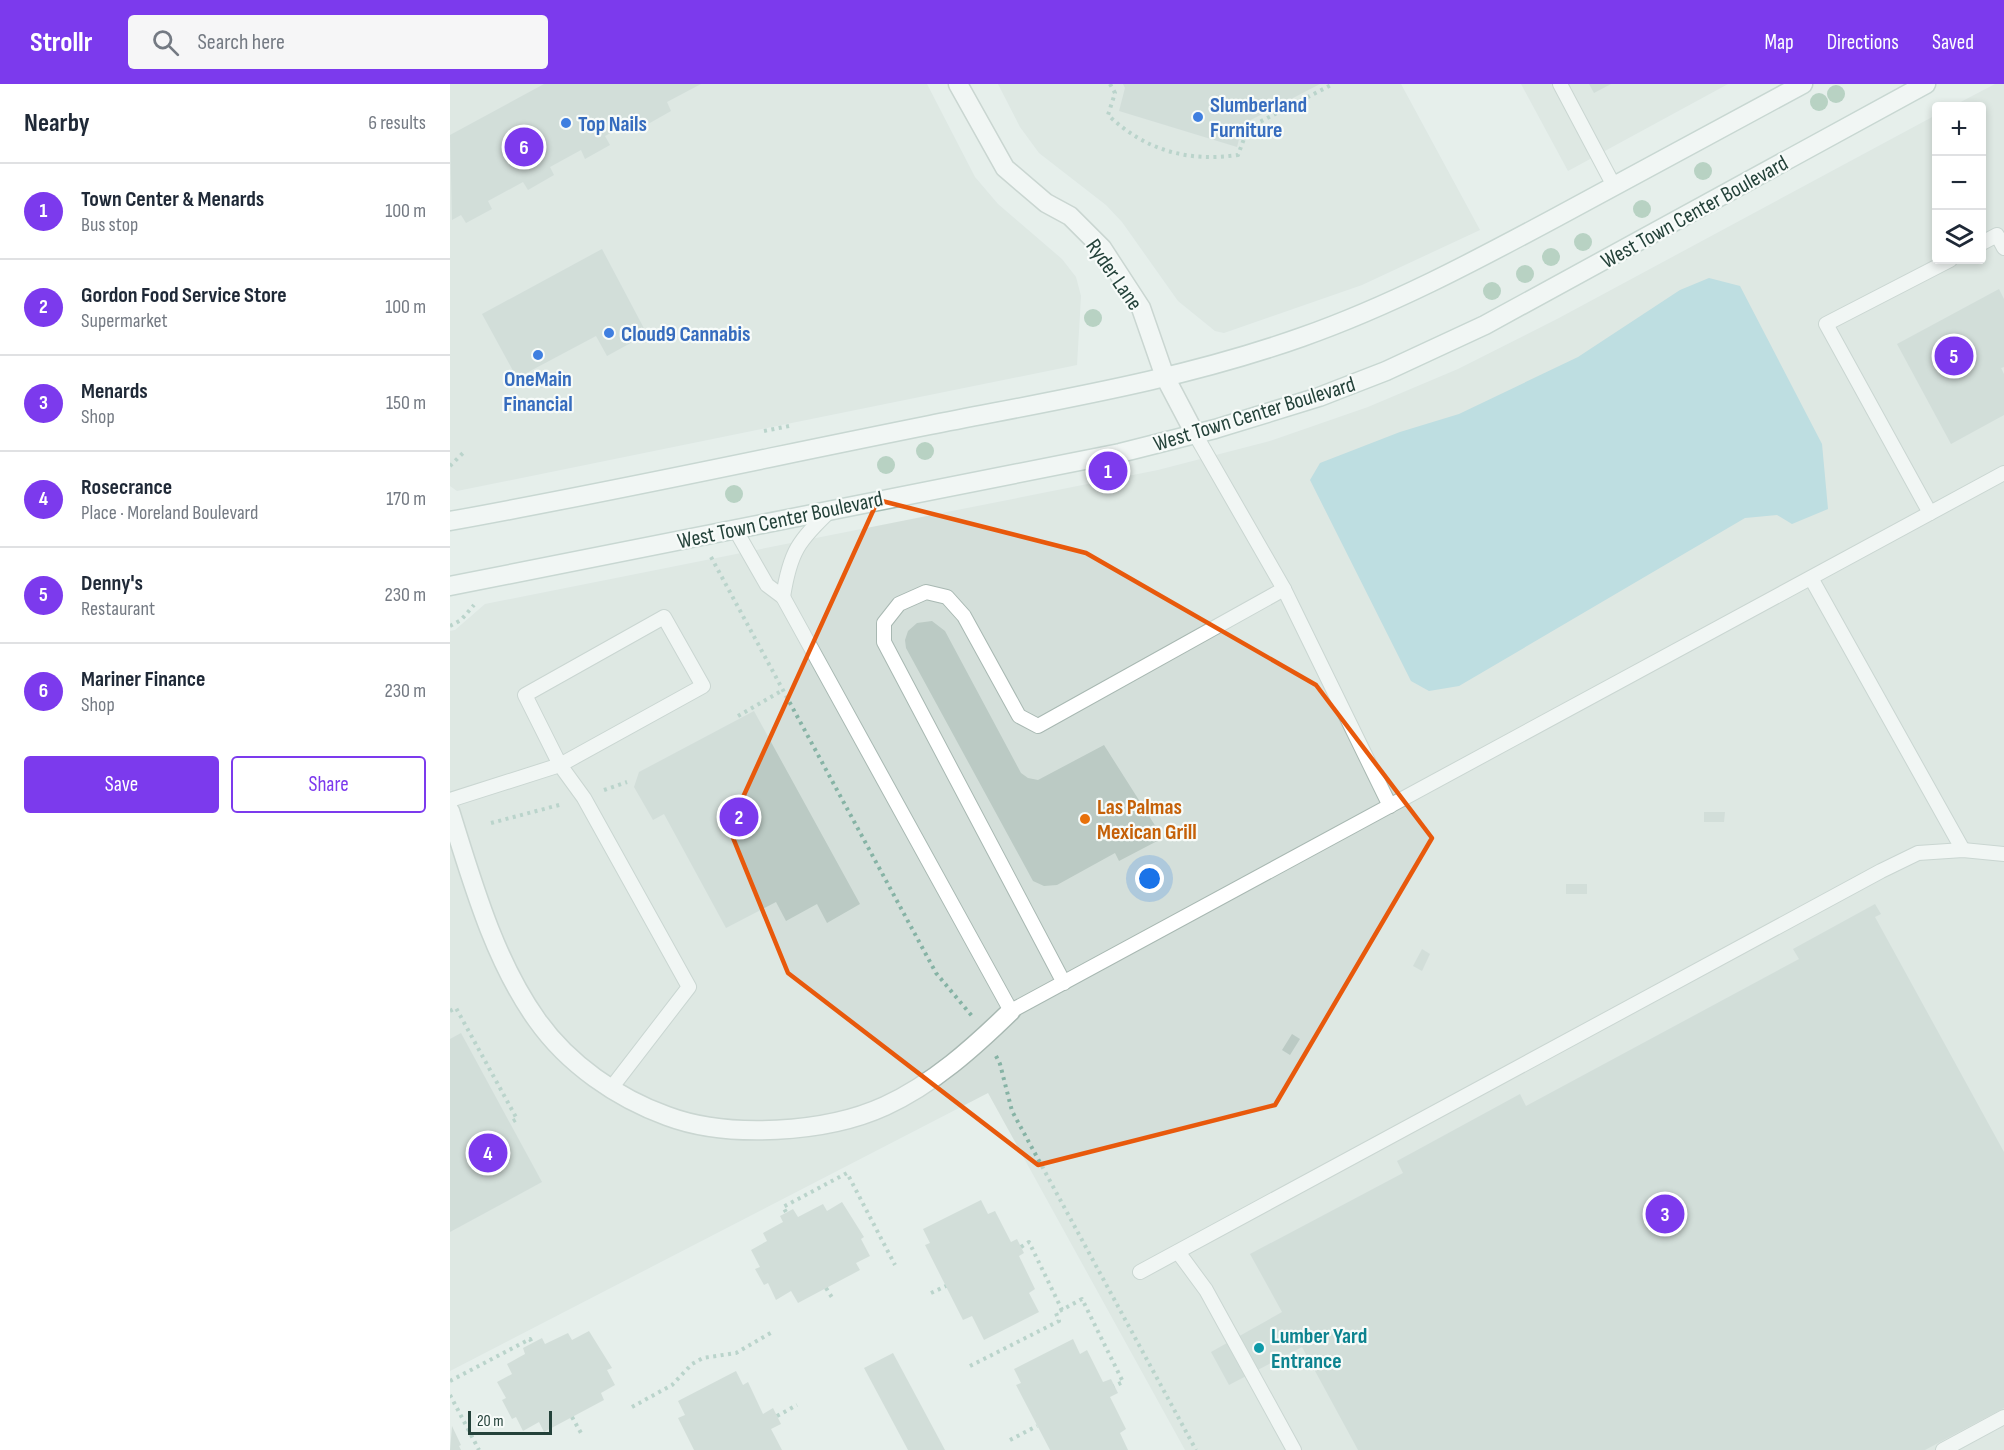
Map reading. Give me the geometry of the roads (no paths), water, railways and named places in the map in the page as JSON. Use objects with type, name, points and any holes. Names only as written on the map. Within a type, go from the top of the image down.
[{"type":"main road","name":"Ryder Lane","points":[[958,84],[1005,168],[1046,203],[1070,216],[1102,248],[1141,308],[1165,377],[1194,434]]},
{"type":"main road","points":[[450,521],[1109,392],[1300,338],[1363,314],[1458,270],[1803,84]]},
{"type":"main road","name":"West Town Center Boulevard","points":[[450,585],[1120,453],[1319,397],[1386,371],[1485,325],[1926,84]]},
{"type":"main road","points":[[450,811],[485,914],[512,980],[537,1020],[567,1056],[612,1087],[668,1117],[716,1127],[764,1129],[816,1126],[843,1121],[885,1106],[952,1065],[1011,1011]]},
{"type":"lane","points":[[1560,84],[1614,186]]},
{"type":"lane","points":[[1986,241],[1997,235],[2004,248]]},
{"type":"lane","points":[[1930,513],[1826,324],[1942,264]]},
{"type":"lane","points":[[1194,434],[1284,589],[1390,806]]},
{"type":"lane","points":[[735,529],[767,585],[783,597],[1011,1011],[2004,473]]},
{"type":"lane","points":[[783,597],[793,554],[799,543],[832,509]]},
{"type":"lane","points":[[1811,578],[1963,850]]},
{"type":"lane","points":[[1064,983],[884,642],[884,623],[899,604],[926,592],[947,597],[964,616],[1019,716],[1038,726],[1284,589]]},
{"type":"lane","points":[[450,800],[560,765],[703,686],[664,616],[525,695],[560,765],[584,798],[689,987],[612,1087]]},
{"type":"lane","points":[[1140,1272],[1881,870],[1918,853],[1963,850],[2004,854]]},
{"type":"lane","points":[[1178,1252],[1206,1290],[1294,1450]]},
{"type":"lane","points":[[1943,1450],[2004,1417]]},
{"type":"water","points":[[1709,278],[1740,286],[1822,444],[1828,509],[1792,524],[1777,515],[1745,518],[1459,686],[1429,691],[1411,681],[1310,480],[1320,463],[1400,432],[1459,414],[1578,357],[1680,290]]},
{"type":"place","name":"Slumberland Furniture","points":[[1198,117]]},
{"type":"place","name":"Top Nails","points":[[566,123]]},
{"type":"place","name":"Mariner Finance","points":[[524,147]]},
{"type":"place","name":"Cloud9 Cannabis","points":[[609,333]]},
{"type":"place","name":"OneMain Financial","points":[[538,355]]},
{"type":"place","name":"Denny's","points":[[1954,356]]},
{"type":"place","name":"Town Center & Menards","points":[[1108,471]]},
{"type":"place","name":"Gordon Food Service Store","points":[[739,817]]},
{"type":"place","name":"Las Palmas Mexican Grill","points":[[1085,819]]},
{"type":"place","name":"Rosecrance","points":[[488,1153]]},
{"type":"place","name":"Menards","points":[[1665,1214]]},
{"type":"place","name":"Lumber Yard Entrance","points":[[1259,1348]]}]
